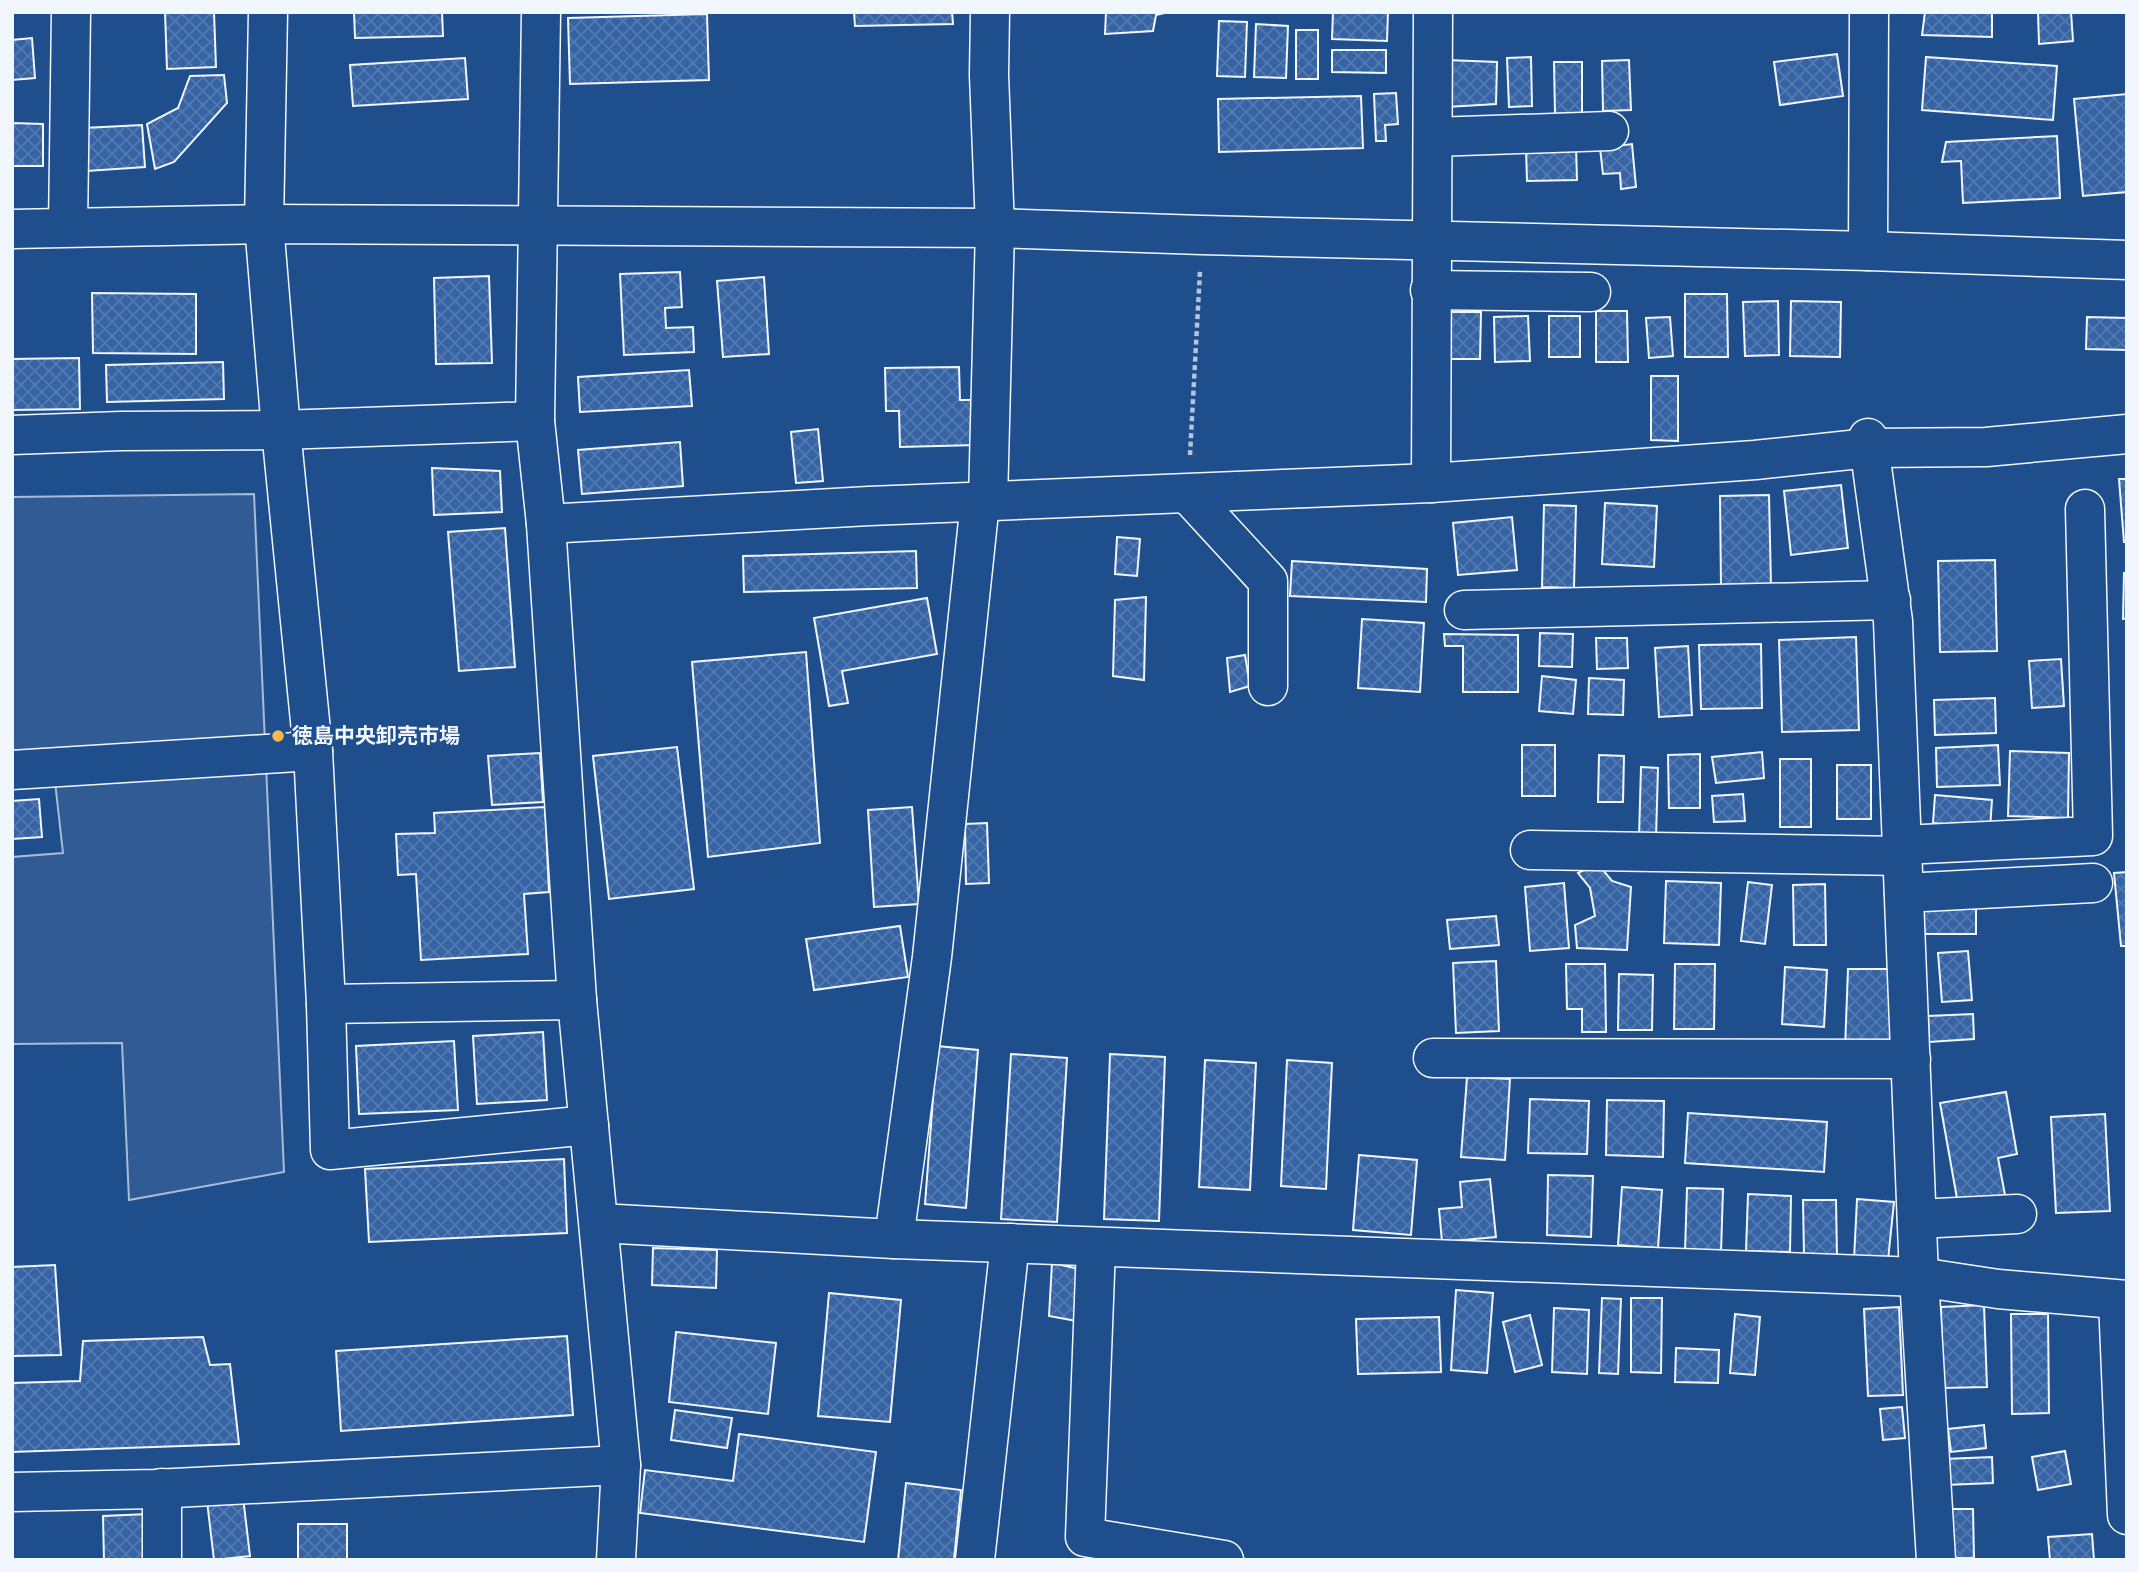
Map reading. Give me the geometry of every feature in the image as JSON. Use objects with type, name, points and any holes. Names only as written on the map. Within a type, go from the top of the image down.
[{"type":"street","points":[[68,227],[71,12]]},
{"type":"street","points":[[268,12],[264,224],[281,430],[313,751],[326,1004],[330,1150],[589,1125]]},
{"type":"street","points":[[540,12],[535,421],[546,524],[577,1000],[621,1465],[616,1560]]},
{"type":"street","points":[[894,1239],[932,957],[984,501],[995,228],[989,75],[990,12]]},
{"type":"street","points":[[1431,483],[1433,12]]},
{"type":"street","points":[[1868,251],[1869,12]]},
{"type":"street","points":[[1433,137],[1609,131]]},
{"type":"street","points":[[12,229],[539,218],[1868,251],[2127,260]]},
{"type":"street","points":[[1430,290],[1591,292]]},
{"type":"street","points":[[12,435],[281,430],[535,421]]},
{"type":"street","points":[[546,524],[984,501],[1431,483],[1755,460],[1868,443],[1986,447],[2127,434]]},
{"type":"street","points":[[1868,443],[1891,600],[1919,1278],[1936,1560]]},
{"type":"street","points":[[1188,494],[1268,580],[1268,686]]},
{"type":"street","points":[[1903,865],[2093,836],[2085,509]]},
{"type":"street","points":[[1464,610],[1891,600]]},
{"type":"street","points":[[12,771],[313,751]]},
{"type":"street","points":[[1530,850],[1903,865],[2092,883]]},
{"type":"street","points":[[326,1004],[577,1000]]},
{"type":"street","points":[[1433,1058],[1911,1059]]},
{"type":"street","points":[[1917,1219],[2017,1214]]},
{"type":"street","points":[[599,1223],[894,1239],[1919,1278],[1998,1289],[2122,1300],[2127,1515]]},
{"type":"street","points":[[975,1560],[1010,1243]]},
{"type":"street","points":[[1096,1247],[1085,1537],[1224,1560]]},
{"type":"street","points":[[12,1492],[162,1488],[621,1465]]},
{"type":"street","points":[[162,1488],[162,1560]]},
{"type":"path","points":[[1188,494],[1202,235]]},
{"type":"shaded area","points":[[254,494],[284,1172],[129,1200],[122,1043],[12,1044],[12,857],[63,853],[52,755],[12,756],[12,497]]},
{"type":"building","points":[[165,12],[214,12],[216,67],[167,69]]},
{"type":"building","points":[[354,12],[442,12],[443,36],[355,38]]},
{"type":"building","points":[[854,12],[952,12],[953,24],[855,26]]},
{"type":"building","points":[[1106,12],[1169,12],[1156,15],[1153,31],[1105,34]]},
{"type":"building","points":[[1333,12],[1388,12],[1387,41],[1332,39]]},
{"type":"building","points":[[1925,12],[1992,12],[1992,37],[1922,35]]},
{"type":"building","points":[[2038,12],[2071,12],[2073,41],[2039,44]]},
{"type":"building","points":[[707,14],[709,80],[570,84],[568,18]]},
{"type":"building","points":[[1219,21],[1247,22],[1245,77],[1217,76]]},
{"type":"building","points":[[1256,24],[1288,26],[1286,78],[1254,77]]},
{"type":"building","points":[[1296,30],[1318,30],[1318,79],[1296,79]]},
{"type":"building","points":[[32,38],[35,78],[12,80],[12,40]]},
{"type":"building","points":[[1332,50],[1386,50],[1386,73],[1332,72]]},
{"type":"building","points":[[1837,54],[1843,96],[1780,105],[1774,62]]},
{"type":"building","points":[[1531,57],[1532,106],[1509,107],[1507,58]]},
{"type":"building","points":[[1926,57],[2057,66],[2053,120],[1922,110]]},
{"type":"building","points":[[465,58],[468,99],[353,106],[350,65]]},
{"type":"building","points":[[1447,60],[1497,62],[1496,104],[1447,107]]},
{"type":"building","points":[[1629,60],[1631,110],[1603,111],[1602,61]]},
{"type":"building","points":[[1554,62],[1582,62],[1582,113],[1555,114]]},
{"type":"building","points":[[224,75],[227,103],[174,162],[155,169],[147,124],[178,108],[190,76]]},
{"type":"building","points":[[1396,93],[1398,124],[1385,125],[1386,141],[1376,141],[1374,94]]},
{"type":"building","points":[[2127,94],[2127,192],[2083,196],[2074,99]]},
{"type":"building","points":[[1361,96],[1363,148],[1219,152],[1218,99]]},
{"type":"building","points":[[12,123],[43,124],[43,166],[12,166]]},
{"type":"building","points":[[142,125],[145,167],[87,171],[84,128]]},
{"type":"building","points":[[2057,136],[2060,198],[1963,203],[1961,161],[1942,162],[1946,142]]},
{"type":"building","points":[[1632,144],[1636,187],[1621,189],[1620,173],[1603,174],[1600,148]]},
{"type":"building","points":[[1576,146],[1577,180],[1527,181],[1526,147]]},
{"type":"building","points":[[680,272],[682,307],[665,308],[666,328],[693,327],[694,352],[624,355],[620,274]]},
{"type":"building","points":[[489,276],[492,363],[436,364],[434,278]]},
{"type":"building","points":[[764,277],[769,354],[723,357],[717,281]]},
{"type":"building","points":[[92,293],[196,294],[196,354],[93,353]]},
{"type":"building","points":[[1685,294],[1727,294],[1728,357],[1685,357]]},
{"type":"building","points":[[1778,301],[1779,355],[1745,356],[1743,302]]},
{"type":"building","points":[[1791,301],[1841,302],[1840,357],[1790,356]]},
{"type":"building","points":[[1596,311],[1627,311],[1628,362],[1596,362]]},
{"type":"building","points":[[1451,312],[1481,312],[1480,359],[1450,359]]},
{"type":"building","points":[[1528,316],[1530,361],[1495,362],[1494,317]]},
{"type":"building","points":[[1549,316],[1580,316],[1580,357],[1549,357]]},
{"type":"building","points":[[1670,317],[1673,356],[1649,358],[1646,318]]},
{"type":"building","points":[[2087,317],[2127,318],[2127,350],[2086,349]]},
{"type":"building","points":[[79,358],[80,409],[12,410],[12,359]]},
{"type":"building","points":[[223,362],[224,399],[107,402],[106,365]]},
{"type":"building","points":[[959,367],[960,400],[976,400],[977,445],[900,447],[899,411],[886,411],[885,368]]},
{"type":"building","points":[[689,370],[692,406],[580,412],[578,377]]},
{"type":"building","points":[[1651,376],[1678,376],[1678,441],[1651,440]]},
{"type":"building","points":[[818,429],[823,481],[796,483],[791,432]]},
{"type":"building","points":[[680,442],[683,486],[582,494],[578,450]]},
{"type":"building","points":[[432,468],[500,471],[502,512],[434,515]]},
{"type":"building","points":[[2119,479],[2127,479],[2127,542],[2124,542]]},
{"type":"building","points":[[1841,485],[1848,548],[1791,555],[1784,491]]},
{"type":"building","points":[[1769,495],[1771,586],[1721,587],[1720,496]]},
{"type":"building","points":[[1605,503],[1657,506],[1654,567],[1602,564]]},
{"type":"building","points":[[1544,505],[1576,506],[1574,588],[1542,587]]},
{"type":"building","points":[[1512,517],[1517,570],[1458,575],[1453,523]]},
{"type":"building","points":[[505,528],[515,667],[459,671],[448,532]]},
{"type":"building","points":[[1117,537],[1140,539],[1137,576],[1115,574]]},
{"type":"building","points":[[916,551],[917,588],[744,592],[743,556]]},
{"type":"building","points":[[1995,560],[1997,651],[1940,652],[1938,561]]},
{"type":"building","points":[[1292,561],[1427,569],[1426,602],[1290,596]]},
{"type":"building","points":[[2124,573],[2127,573],[2127,618],[2123,619]]},
{"type":"building","points":[[1146,597],[1144,680],[1113,676],[1115,600]]},
{"type":"building","points":[[927,598],[937,654],[842,671],[848,703],[829,706],[814,618]]},
{"type":"building","points":[[1362,619],[1424,623],[1420,692],[1358,688]]},
{"type":"building","points":[[1540,633],[1573,634],[1572,667],[1539,666]]},
{"type":"building","points":[[1444,634],[1518,635],[1518,692],[1463,692],[1463,646],[1445,646]]},
{"type":"building","points":[[1856,637],[1859,730],[1782,732],[1779,640]]},
{"type":"building","points":[[1596,638],[1627,638],[1628,668],[1597,669]]},
{"type":"building","points":[[1761,644],[1762,708],[1701,709],[1699,645]]},
{"type":"building","points":[[1688,646],[1692,715],[1659,717],[1655,648]]},
{"type":"building","points":[[806,652],[820,843],[708,857],[692,662]]},
{"type":"building","points":[[1245,655],[1250,686],[1230,692],[1227,658]]},
{"type":"building","points":[[2061,659],[2064,706],[2032,708],[2029,661]]},
{"type":"building","points":[[1542,676],[1576,680],[1573,714],[1539,711]]},
{"type":"building","points":[[1589,678],[1624,680],[1623,715],[1588,714]]},
{"type":"building","points":[[1995,698],[1996,733],[1935,735],[1934,700]]},
{"type":"building","points":[[1522,745],[1555,745],[1555,796],[1522,796]]},
{"type":"building","points":[[1998,745],[2000,785],[1937,787],[1936,748]]},
{"type":"building","points":[[677,747],[694,889],[609,899],[593,756]]},
{"type":"building","points":[[2010,751],[2069,753],[2068,818],[2008,816]]},
{"type":"building","points":[[1762,752],[1764,778],[1716,783],[1712,757]]},
{"type":"building","points":[[540,753],[543,802],[492,805],[488,756]]},
{"type":"building","points":[[1700,754],[1700,808],[1669,808],[1668,755]]},
{"type":"building","points":[[1599,755],[1624,756],[1623,802],[1598,802]]},
{"type":"building","points":[[1780,759],[1811,759],[1811,827],[1780,827]]},
{"type":"building","points":[[1837,765],[1871,765],[1871,819],[1837,819]]},
{"type":"building","points":[[1641,767],[1658,768],[1656,838],[1639,837]]},
{"type":"building","points":[[1743,794],[1745,821],[1714,822],[1712,796]]},
{"type":"building","points":[[1935,795],[1992,800],[1990,829],[1933,823]]},
{"type":"building","points":[[39,799],[42,837],[12,839],[12,801]]},
{"type":"building","points":[[545,807],[549,892],[524,894],[528,954],[421,960],[416,874],[398,875],[396,834],[435,833],[434,813]]},
{"type":"building","points":[[912,807],[919,904],[874,907],[868,810]]},
{"type":"building","points":[[987,823],[989,883],[966,884],[965,824]]},
{"type":"building","points":[[1597,863],[1612,881],[1631,887],[1627,950],[1577,948],[1575,925],[1595,916],[1590,888],[1578,873]]},
{"type":"building","points":[[2127,872],[2127,946],[2121,946],[2114,873]]},
{"type":"building","points":[[1666,881],[1721,883],[1719,945],[1664,943]]},
{"type":"building","points":[[1748,882],[1772,885],[1765,944],[1741,941]]},
{"type":"building","points":[[1564,883],[1569,948],[1530,951],[1525,887]]},
{"type":"building","points":[[1825,884],[1826,945],[1794,945],[1793,885]]},
{"type":"building","points":[[1924,909],[1976,909],[1976,934],[1924,934]]},
{"type":"building","points":[[1496,916],[1499,945],[1450,949],[1447,920]]},
{"type":"building","points":[[900,926],[908,977],[814,990],[806,939]]},
{"type":"building","points":[[1968,951],[1972,1000],[1942,1002],[1938,953]]},
{"type":"building","points":[[1496,961],[1499,1031],[1456,1033],[1453,963]]},
{"type":"building","points":[[1566,964],[1605,964],[1606,1032],[1582,1032],[1582,1009],[1567,1009]]},
{"type":"building","points":[[1675,964],[1715,964],[1714,1029],[1674,1029]]},
{"type":"building","points":[[1785,967],[1827,970],[1824,1027],[1782,1024]]},
{"type":"building","points":[[1848,969],[1888,969],[1891,1045],[1845,1049]]},
{"type":"building","points":[[1619,974],[1653,975],[1652,1030],[1618,1030]]},
{"type":"building","points":[[1973,1014],[1974,1039],[1929,1042],[1928,1016]]},
{"type":"building","points":[[543,1032],[547,1100],[477,1104],[473,1036]]},
{"type":"building","points":[[454,1041],[458,1110],[359,1114],[356,1046]]},
{"type":"building","points":[[937,1046],[978,1050],[966,1208],[925,1204]]},
{"type":"building","points":[[1011,1054],[1067,1058],[1057,1222],[1001,1219]]},
{"type":"building","points":[[1110,1054],[1165,1057],[1159,1221],[1104,1219]]},
{"type":"building","points":[[1205,1060],[1256,1063],[1250,1190],[1199,1187]]},
{"type":"building","points":[[1287,1060],[1332,1063],[1326,1189],[1281,1186]]},
{"type":"building","points":[[1467,1077],[1510,1079],[1505,1160],[1461,1157]]},
{"type":"building","points":[[2006,1092],[2017,1154],[1998,1158],[2005,1195],[1958,1204],[1940,1103]]},
{"type":"building","points":[[1530,1099],[1589,1101],[1587,1154],[1528,1153]]},
{"type":"building","points":[[1607,1100],[1664,1101],[1663,1157],[1606,1155]]},
{"type":"building","points":[[1688,1113],[1827,1122],[1824,1172],[1685,1163]]},
{"type":"building","points":[[2105,1114],[2110,1211],[2056,1213],[2051,1117]]},
{"type":"building","points":[[1359,1155],[1417,1160],[1411,1235],[1353,1230]]},
{"type":"building","points":[[564,1159],[567,1233],[369,1242],[365,1169]]},
{"type":"building","points":[[1548,1175],[1593,1176],[1591,1237],[1547,1235]]},
{"type":"building","points":[[1490,1179],[1496,1237],[1442,1242],[1439,1209],[1462,1207],[1460,1182]]},
{"type":"building","points":[[1622,1187],[1662,1190],[1658,1248],[1618,1245]]},
{"type":"building","points":[[1687,1188],[1723,1189],[1721,1253],[1685,1252]]},
{"type":"building","points":[[1748,1194],[1791,1196],[1790,1252],[1746,1251]]},
{"type":"building","points":[[1857,1199],[1894,1202],[1888,1260],[1854,1260]]},
{"type":"building","points":[[1803,1200],[1836,1200],[1837,1256],[1804,1256]]},
{"type":"building","points":[[653,1248],[717,1250],[716,1288],[652,1285]]},
{"type":"building","points":[[1052,1263],[1084,1270],[1082,1322],[1049,1316]]},
{"type":"building","points":[[55,1265],[61,1355],[12,1356],[12,1267]]},
{"type":"building","points":[[1456,1290],[1493,1293],[1487,1373],[1451,1370]]},
{"type":"building","points":[[829,1293],[901,1300],[890,1422],[818,1416]]},
{"type":"building","points":[[1602,1298],[1621,1299],[1618,1374],[1599,1373]]},
{"type":"building","points":[[1631,1298],[1662,1298],[1661,1373],[1631,1372]]},
{"type":"building","points":[[1984,1305],[1987,1387],[1943,1388],[1941,1307]]},
{"type":"building","points":[[1899,1307],[1903,1395],[1868,1396],[1864,1309]]},
{"type":"building","points":[[1554,1308],[1589,1310],[1587,1374],[1552,1372]]},
{"type":"building","points":[[1735,1314],[1760,1317],[1755,1375],[1730,1373]]},
{"type":"building","points":[[2011,1314],[2048,1314],[2049,1413],[2012,1414]]},
{"type":"building","points":[[1530,1315],[1542,1365],[1515,1372],[1503,1322]]},
{"type":"building","points":[[1439,1317],[1441,1372],[1358,1374],[1356,1319]]},
{"type":"building","points":[[676,1332],[776,1343],[768,1414],[669,1402]]},
{"type":"building","points":[[567,1336],[573,1415],[341,1431],[336,1351]]},
{"type":"building","points":[[203,1337],[210,1365],[230,1364],[239,1444],[12,1452],[12,1383],[80,1381],[83,1341]]},
{"type":"building","points":[[1676,1348],[1719,1350],[1718,1383],[1675,1382]]},
{"type":"building","points":[[1902,1407],[1905,1438],[1883,1440],[1880,1409]]},
{"type":"building","points":[[675,1410],[732,1418],[727,1448],[671,1440]]},
{"type":"building","points":[[1984,1425],[1986,1448],[1951,1452],[1948,1429]]},
{"type":"building","points":[[739,1434],[876,1452],[864,1542],[640,1513],[645,1470],[733,1481]]},
{"type":"building","points":[[2065,1451],[2071,1484],[2038,1490],[2032,1457]]},
{"type":"building","points":[[1992,1457],[1993,1483],[1945,1485],[1944,1459]]},
{"type":"building","points":[[906,1483],[961,1490],[954,1560],[898,1560]]},
{"type":"building","points":[[243,1497],[250,1556],[214,1560],[207,1501]]},
{"type":"building","points":[[1947,1509],[1973,1509],[1974,1558],[1948,1558]]},
{"type":"building","points":[[148,1514],[150,1560],[104,1560],[103,1516]]},
{"type":"building","points":[[298,1524],[347,1524],[347,1560],[298,1560]]},
{"type":"building","points":[[2092,1534],[2094,1560],[2050,1560],[2048,1537]]},
{"type":"place","name":"徳島中央卸売市場","points":[[278,736]]}]
